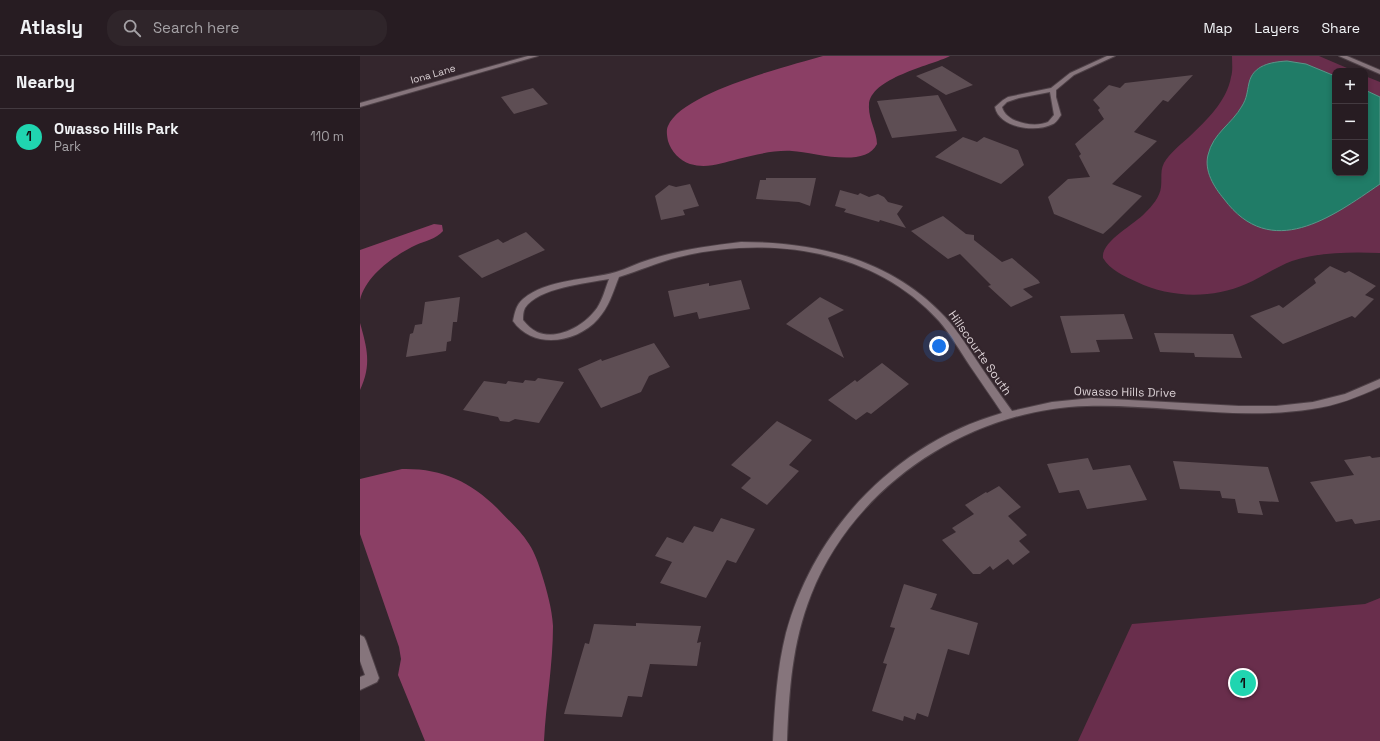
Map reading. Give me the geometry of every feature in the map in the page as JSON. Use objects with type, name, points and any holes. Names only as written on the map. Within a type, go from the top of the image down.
[{"type":"street","name":"Iona Lane","points":[[360,105],[535,56]]},
{"type":"street","points":[[1053,89],[1053,97],[1058,115],[1055,120],[1050,123],[1037,126],[1021,125],[1006,119],[999,111],[1002,103],[1010,98],[1053,89],[1072,74],[1112,56]]},
{"type":"street","points":[[1342,56],[1380,72]]},
{"type":"street","name":"Hillscourte South","points":[[615,276],[601,310],[592,320],[579,329],[562,336],[544,336],[528,330],[518,321],[520,308],[530,299],[547,290],[577,282],[615,276],[648,262],[676,254],[712,248],[744,245],[807,249],[837,256],[868,266],[895,280],[920,298],[941,317],[1009,414]]},
{"type":"street","name":"Owasso Hills Drive","points":[[780,741],[782,686],[792,635],[810,583],[834,538],[864,500],[895,472],[918,456],[959,433],[1009,414],[1045,406],[1089,402],[1140,403],[1229,410],[1270,410],[1310,406],[1346,397],[1380,383]]},
{"type":"street","points":[[360,641],[366,681]]},
{"type":"shaded area","points":[[823,56],[950,56],[902,74],[879,87],[872,96],[869,105],[877,144],[871,152],[862,156],[838,157],[792,151],[778,151],[758,154],[714,165],[702,166],[686,163],[676,155],[671,148],[667,137],[668,126],[677,114],[693,102],[738,82]]},
{"type":"shaded area","points":[[1232,56],[1319,56],[1347,68],[1332,68],[1332,176],[1368,176],[1368,77],[1380,82],[1380,253],[1336,253],[1303,258],[1286,263],[1246,284],[1233,289],[1191,295],[1177,294],[1150,287],[1122,275],[1109,266],[1103,258],[1107,245],[1140,218],[1153,204],[1160,191],[1162,169],[1166,159],[1215,110],[1229,86],[1232,70]]},
{"type":"shaded area","points":[[1287,61],[1306,64],[1332,75],[1332,176],[1368,176],[1368,91],[1380,97],[1380,184],[1342,209],[1322,220],[1302,228],[1281,231],[1261,228],[1242,218],[1224,199],[1217,189],[1207,167],[1210,147],[1244,103],[1249,83],[1254,72],[1259,68],[1275,62]]},
{"type":"shaded area","points":[[434,224],[442,225],[443,231],[434,238],[399,254],[382,267],[368,282],[360,300],[360,250]]},
{"type":"shaded area","points":[[360,323],[365,340],[367,364],[364,381],[360,390]]},
{"type":"shaded area","points":[[402,469],[416,469],[442,474],[454,478],[476,490],[497,508],[514,526],[526,539],[533,551],[540,567],[552,613],[553,626],[552,655],[544,741],[425,741],[398,675],[401,659],[399,647],[360,534],[360,479]]},
{"type":"shaded area","points":[[1380,598],[1380,741],[1078,741],[1132,624],[1365,604]]},
{"type":"building","points":[[942,66],[973,85],[946,95],[916,76]]},
{"type":"building","points":[[1193,75],[1168,102],[1163,100],[1134,132],[1157,141],[1112,184],[1142,196],[1111,227],[1103,234],[1054,214],[1048,197],[1068,179],[1090,177],[1079,156],[1081,154],[1075,144],[1104,119],[1098,110],[1100,108],[1093,100],[1109,85],[1120,88],[1125,83]]},
{"type":"building","points":[[533,88],[548,104],[514,114],[501,97]]},
{"type":"building","points":[[938,95],[957,131],[892,138],[877,101]]},
{"type":"building","points":[[963,137],[977,142],[984,137],[1018,150],[1024,165],[1001,184],[935,157]]},
{"type":"building","points":[[766,178],[816,178],[810,206],[799,202],[756,199],[760,180],[766,180]]},
{"type":"building","points":[[690,184],[699,206],[683,210],[685,215],[661,220],[655,196],[669,185],[676,187]]},
{"type":"building","points":[[840,190],[858,195],[860,193],[869,197],[878,194],[884,197],[888,202],[903,206],[897,214],[906,228],[880,220],[879,222],[844,212],[846,209],[835,206]]},
{"type":"building","points":[[943,216],[966,234],[974,235],[974,240],[1002,262],[1012,258],[1038,280],[1040,283],[1023,289],[1033,297],[1011,307],[988,286],[991,285],[960,254],[948,259],[911,231]]},
{"type":"building","points":[[526,232],[545,250],[482,278],[458,256],[498,239],[503,243]]},
{"type":"building","points":[[1330,266],[1345,273],[1349,271],[1376,286],[1365,295],[1374,299],[1355,318],[1352,316],[1283,344],[1250,316],[1279,305],[1283,308],[1316,283],[1314,279]]},
{"type":"building","points":[[741,280],[750,309],[699,319],[697,312],[674,317],[668,291],[709,283],[709,286]]},
{"type":"building","points":[[460,297],[457,322],[453,322],[451,341],[447,342],[446,351],[406,357],[410,334],[413,333],[415,325],[422,324],[425,302]]},
{"type":"building","points":[[820,297],[844,310],[828,318],[844,358],[786,324]]},
{"type":"building","points":[[1124,314],[1133,339],[1096,340],[1100,352],[1071,353],[1060,316]]},
{"type":"building","points":[[1154,333],[1233,334],[1242,358],[1195,357],[1194,353],[1160,352]]},
{"type":"building","points":[[654,343],[670,367],[649,376],[641,392],[601,408],[578,369],[601,359],[602,361]]},
{"type":"building","points":[[882,363],[909,384],[871,414],[867,412],[856,420],[828,400],[855,380],[857,382]]},
{"type":"building","points":[[538,378],[564,382],[539,423],[515,419],[509,422],[500,421],[498,417],[463,410],[484,381],[506,384],[508,381],[523,383],[525,380],[535,381]]},
{"type":"building","points":[[777,421],[812,440],[789,465],[799,471],[767,505],[741,488],[751,478],[731,465]]},
{"type":"building","points":[[1370,456],[1372,458],[1380,457],[1380,520],[1355,524],[1352,519],[1336,522],[1310,482],[1354,475],[1344,460]]},
{"type":"building","points":[[1088,458],[1093,470],[1130,465],[1147,500],[1087,509],[1079,490],[1059,493],[1047,464]]},
{"type":"building","points":[[1173,461],[1268,467],[1279,502],[1259,501],[1263,515],[1238,513],[1235,499],[1222,498],[1220,491],[1180,489]]},
{"type":"building","points":[[999,486],[1021,507],[1008,516],[1027,535],[1019,541],[1030,552],[1013,565],[1008,559],[993,570],[990,566],[980,574],[973,574],[942,540],[956,532],[952,528],[974,514],[965,505]]},
{"type":"building","points":[[721,518],[755,529],[736,563],[727,560],[706,598],[660,583],[672,562],[655,556],[667,537],[683,543],[694,526],[713,532]]},
{"type":"building","points":[[904,584],[937,594],[930,609],[978,623],[969,655],[948,649],[928,717],[917,713],[915,720],[904,716],[903,721],[872,711],[887,664],[883,663],[895,628],[890,627]]},
{"type":"building","points":[[636,623],[701,626],[697,643],[701,642],[697,666],[650,664],[642,697],[628,696],[622,717],[564,714],[585,643],[589,644],[594,624],[636,626]]},
{"type":"place","name":"Owasso Hills Park","points":[[1243,683]]}]
